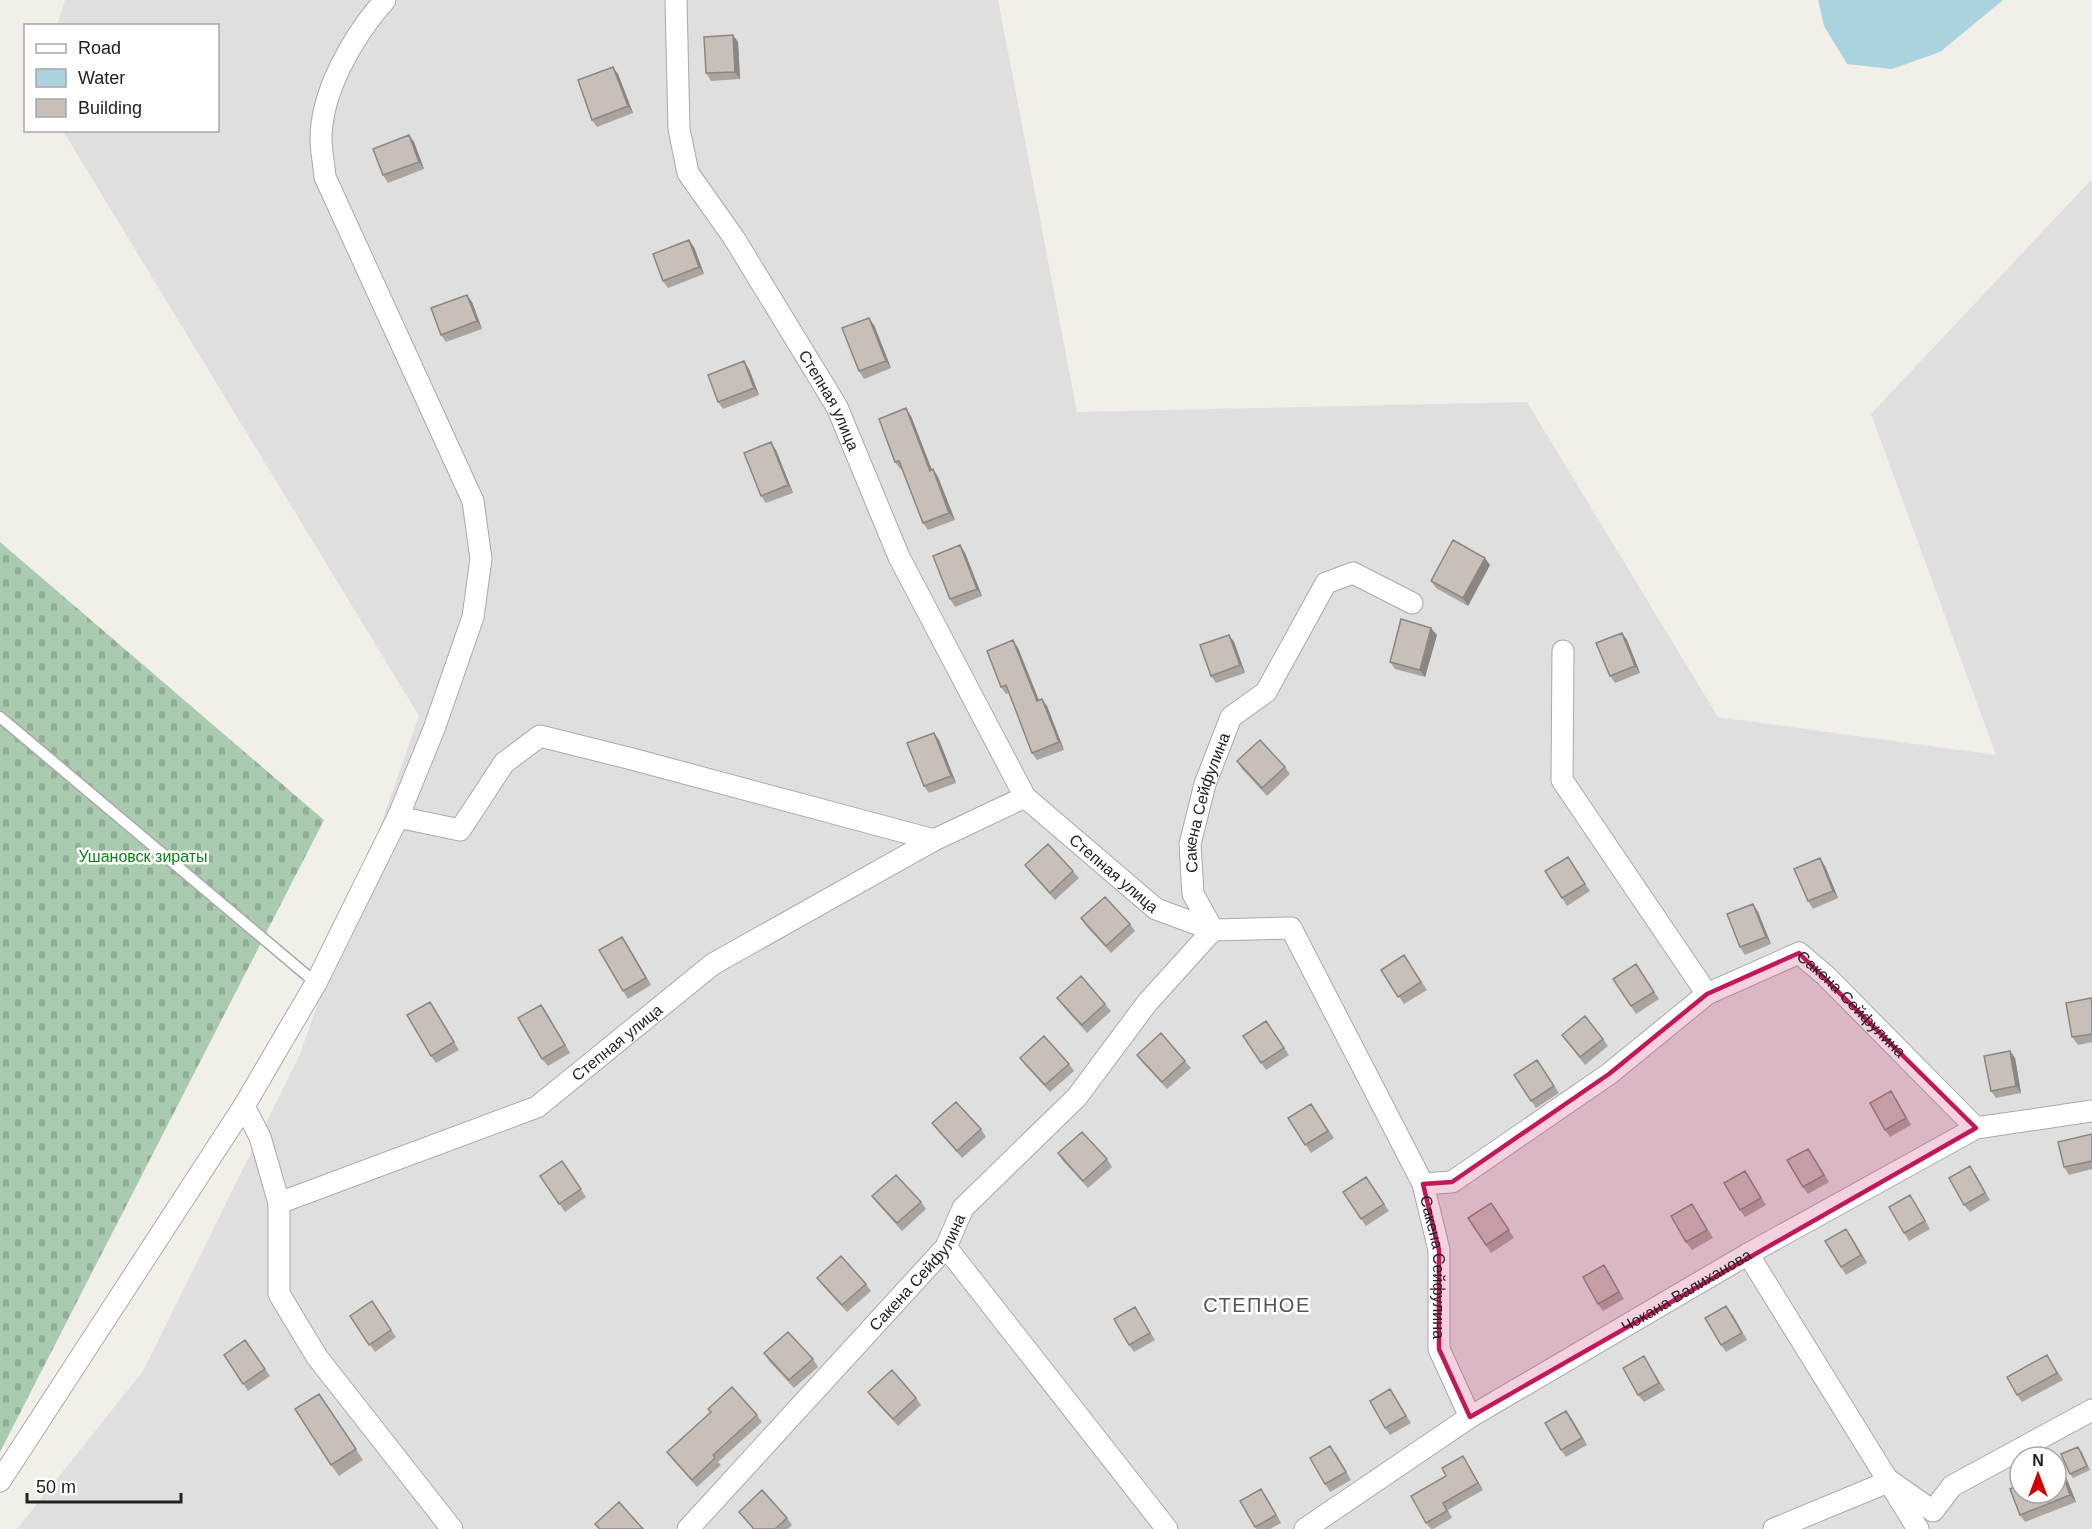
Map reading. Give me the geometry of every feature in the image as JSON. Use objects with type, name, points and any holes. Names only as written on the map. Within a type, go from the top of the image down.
[{"type":"street","points":[[0,1481],[244,1106],[316,983],[398,817],[434,729],[473,617],[481,559],[473,501],[325,177],[321,138],[326,104],[347,54],[368,19],[385,0]]},
{"type":"street","name":"Степная улица","points":[[676,0],[679,129],[688,173],[734,237],[837,407],[899,557],[1025,797],[1156,909],[1213,930]]},
{"type":"street","name":"Сакена Сейфулина","points":[[1213,930],[1193,894],[1190,844],[1205,784],[1231,717],[1266,692],[1326,583],[1353,573],[1412,603]]},
{"type":"street","points":[[1563,651],[1562,780],[1707,994]]},
{"type":"street","points":[[398,817],[460,830],[504,764],[540,736],[934,840]]},
{"type":"street","name":"Степная улица","points":[[279,1203],[537,1107],[713,964],[934,840],[1025,797]]},
{"type":"street","name":"Сакена Сейфулина","points":[[688,1529],[946,1247],[963,1208],[1077,1097],[1148,1003],[1213,930],[1291,928],[1423,1184],[1439,1250],[1439,1349],[1470,1417]]},
{"type":"street","name":"Сакена Сейфулина","points":[[1423,1184],[1452,1182],[1609,1074],[1707,994],[1799,953],[1826,976],[1976,1128]]},
{"type":"street","points":[[244,1106],[260,1137],[279,1203],[279,1294],[317,1357],[452,1529]]},
{"type":"street","name":"Чокана Валиханова","points":[[1305,1529],[1470,1417],[1748,1254],[1976,1128],[2092,1110]]},
{"type":"street","points":[[946,1247],[1167,1529]]},
{"type":"street","points":[[1748,1254],[1918,1529]]},
{"type":"street","points":[[1890,1481],[1933,1511],[1952,1486],[2092,1410]]},
{"type":"street","points":[[1774,1529],[1890,1481]]},
{"type":"lane","points":[[0,717],[316,983]]},
{"type":"highlighted area","points":[[1799,953],[1976,1128],[1470,1417],[1439,1349],[1439,1250],[1423,1184],[1452,1182],[1609,1074],[1707,994]]},
{"type":"shaded area","name":"СТЕПНОЕ","points":[[65,0],[998,0],[1077,412],[1527,402],[1718,717],[1996,755],[1871,414],[2092,179],[2092,1529],[17,1529],[143,1371],[300,1054],[419,716],[64,132],[219,132],[219,24],[57,24]]},
{"type":"green space","name":"Ушановск зираты","points":[[0,542],[324,820],[0,1452]]},
{"type":"water","points":[[1818,0],[2003,0],[1940,52],[1892,69],[1847,64],[1824,26]]},
{"type":"building","points":[[733,35],[735,72],[706,73],[704,37]]},
{"type":"building","points":[[613,67],[628,106],[592,120],[578,80]]},
{"type":"building","points":[[409,135],[419,162],[383,175],[373,149]]},
{"type":"building","points":[[689,240],[699,267],[663,281],[653,254]]},
{"type":"building","points":[[467,295],[477,321],[441,335],[431,308]]},
{"type":"building","points":[[869,318],[886,361],[859,371],[842,328]]},
{"type":"building","points":[[744,361],[754,388],[718,402],[708,375]]},
{"type":"building","points":[[906,408],[930,471],[933,469],[949,513],[923,523],[899,461],[895,462],[879,419]]},
{"type":"building","points":[[771,442],[788,485],[761,496],[744,453]]},
{"type":"building","points":[[1453,540],[1485,558],[1463,598],[1431,581]]},
{"type":"building","points":[[960,545],[977,589],[950,599],[933,556]]},
{"type":"building","points":[[1401,619],[1431,628],[1420,670],[1390,662]]},
{"type":"building","points":[[1622,633],[1635,666],[1610,676],[1596,643]]},
{"type":"building","points":[[1229,635],[1240,665],[1211,676],[1200,645]]},
{"type":"building","points":[[1013,640],[1037,701],[1042,699],[1059,742],[1032,753],[1006,685],[1001,687],[987,651]]},
{"type":"building","points":[[934,733],[951,776],[924,786],[907,743]]},
{"type":"building","points":[[1260,740],[1285,767],[1262,788],[1237,761]]},
{"type":"building","points":[[1048,844],[1073,871],[1050,893],[1025,865]]},
{"type":"building","points":[[1568,857],[1585,884],[1562,898],[1545,871]]},
{"type":"building","points":[[1820,858],[1833,891],[1808,901],[1794,869]]},
{"type":"building","points":[[1105,897],[1130,924],[1106,946],[1081,918]]},
{"type":"building","points":[[1753,904],[1766,937],[1740,947],[1727,914]]},
{"type":"building","points":[[622,937],[646,978],[623,991],[599,950]]},
{"type":"building","points":[[1404,955],[1421,982],[1398,997],[1381,970]]},
{"type":"building","points":[[1636,964],[1654,992],[1631,1006],[1613,979]]},
{"type":"building","points":[[1081,976],[1105,1004],[1082,1025],[1057,998]]},
{"type":"building","points":[[2091,998],[2092,1034],[2072,1037],[2066,1003]]},
{"type":"building","points":[[430,1002],[454,1042],[431,1056],[407,1015]]},
{"type":"building","points":[[541,1005],[565,1045],[542,1059],[518,1018]]},
{"type":"building","points":[[1585,1016],[1603,1039],[1580,1057],[1562,1035]]},
{"type":"building","points":[[1266,1021],[1284,1048],[1261,1063],[1243,1036]]},
{"type":"building","points":[[1161,1033],[1185,1061],[1162,1082],[1137,1055]]},
{"type":"building","points":[[1044,1036],[1069,1064],[1045,1085],[1020,1058]]},
{"type":"building","points":[[2010,1051],[2016,1086],[1991,1091],[1984,1056]]},
{"type":"building","points":[[1537,1060],[1554,1086],[1531,1101],[1514,1075]]},
{"type":"building","points":[[1891,1091],[1906,1118],[1885,1130],[1870,1103]]},
{"type":"building","points":[[956,1102],[981,1129],[957,1151],[932,1123]]},
{"type":"building","points":[[1311,1104],[1328,1131],[1305,1145],[1288,1118]]},
{"type":"building","points":[[1082,1132],[1107,1159],[1083,1181],[1058,1153]]},
{"type":"building","points":[[2092,1134],[2092,1161],[2064,1167],[2058,1142]]},
{"type":"building","points":[[1808,1149],[1824,1175],[1803,1187],[1787,1160]]},
{"type":"building","points":[[562,1161],[581,1189],[559,1204],[540,1176]]},
{"type":"building","points":[[1970,1166],[1985,1193],[1964,1205],[1949,1178]]},
{"type":"building","points":[[1745,1171],[1761,1198],[1740,1210],[1724,1183]]},
{"type":"building","points":[[896,1175],[921,1202],[897,1223],[872,1196]]},
{"type":"building","points":[[1366,1177],[1384,1204],[1361,1219],[1343,1192]]},
{"type":"building","points":[[1910,1195],[1925,1221],[1904,1233],[1889,1207]]},
{"type":"building","points":[[1491,1203],[1509,1230],[1486,1245],[1468,1218]]},
{"type":"building","points":[[1692,1204],[1707,1230],[1686,1242],[1671,1216]]},
{"type":"building","points":[[1846,1229],[1861,1255],[1841,1267],[1825,1241]]},
{"type":"building","points":[[841,1256],[866,1284],[842,1305],[817,1278]]},
{"type":"building","points":[[1604,1265],[1619,1292],[1598,1304],[1583,1277]]},
{"type":"building","points":[[372,1301],[391,1330],[369,1345],[350,1316]]},
{"type":"building","points":[[1726,1306],[1742,1333],[1721,1345],[1705,1318]]},
{"type":"building","points":[[1135,1307],[1150,1333],[1129,1345],[1114,1319]]},
{"type":"building","points":[[788,1332],[813,1359],[789,1380],[764,1353]]},
{"type":"building","points":[[245,1340],[265,1369],[243,1384],[224,1355]]},
{"type":"building","points":[[2047,1355],[2057,1373],[2017,1395],[2007,1377]]},
{"type":"building","points":[[1644,1356],[1659,1383],[1638,1395],[1623,1368]]},
{"type":"building","points":[[892,1370],[916,1398],[893,1419],[868,1392]]},
{"type":"building","points":[[732,1387],[757,1415],[713,1455],[715,1458],[692,1480],[667,1452],[711,1412],[708,1409]]},
{"type":"building","points":[[1390,1389],[1406,1416],[1385,1428],[1370,1401]]},
{"type":"building","points":[[319,1394],[356,1449],[331,1465],[295,1409]]},
{"type":"building","points":[[1566,1411],[1582,1438],[1561,1450],[1545,1423]]},
{"type":"building","points":[[1330,1446],[1346,1472],[1325,1484],[1310,1458]]},
{"type":"building","points":[[2078,1447],[2087,1466],[2070,1474],[2068,1451]]},
{"type":"building","points":[[1463,1456],[1478,1483],[1443,1503],[1447,1511],[1426,1523],[1411,1496],[1446,1476],[1442,1468]]},
{"type":"building","points":[[1261,1489],[1276,1515],[1255,1527],[1240,1501]]},
{"type":"building","points":[[762,1490],[787,1518],[775,1529],[754,1529],[739,1512]]},
{"type":"building","points":[[619,1502],[643,1529],[600,1529],[595,1524]]},
{"type":"building","points":[[2016,1505],[2045,1505],[2020,1515]]},
{"type":"district","name":"СТЕПНОЕ","points":[[1257,1305]]}]
